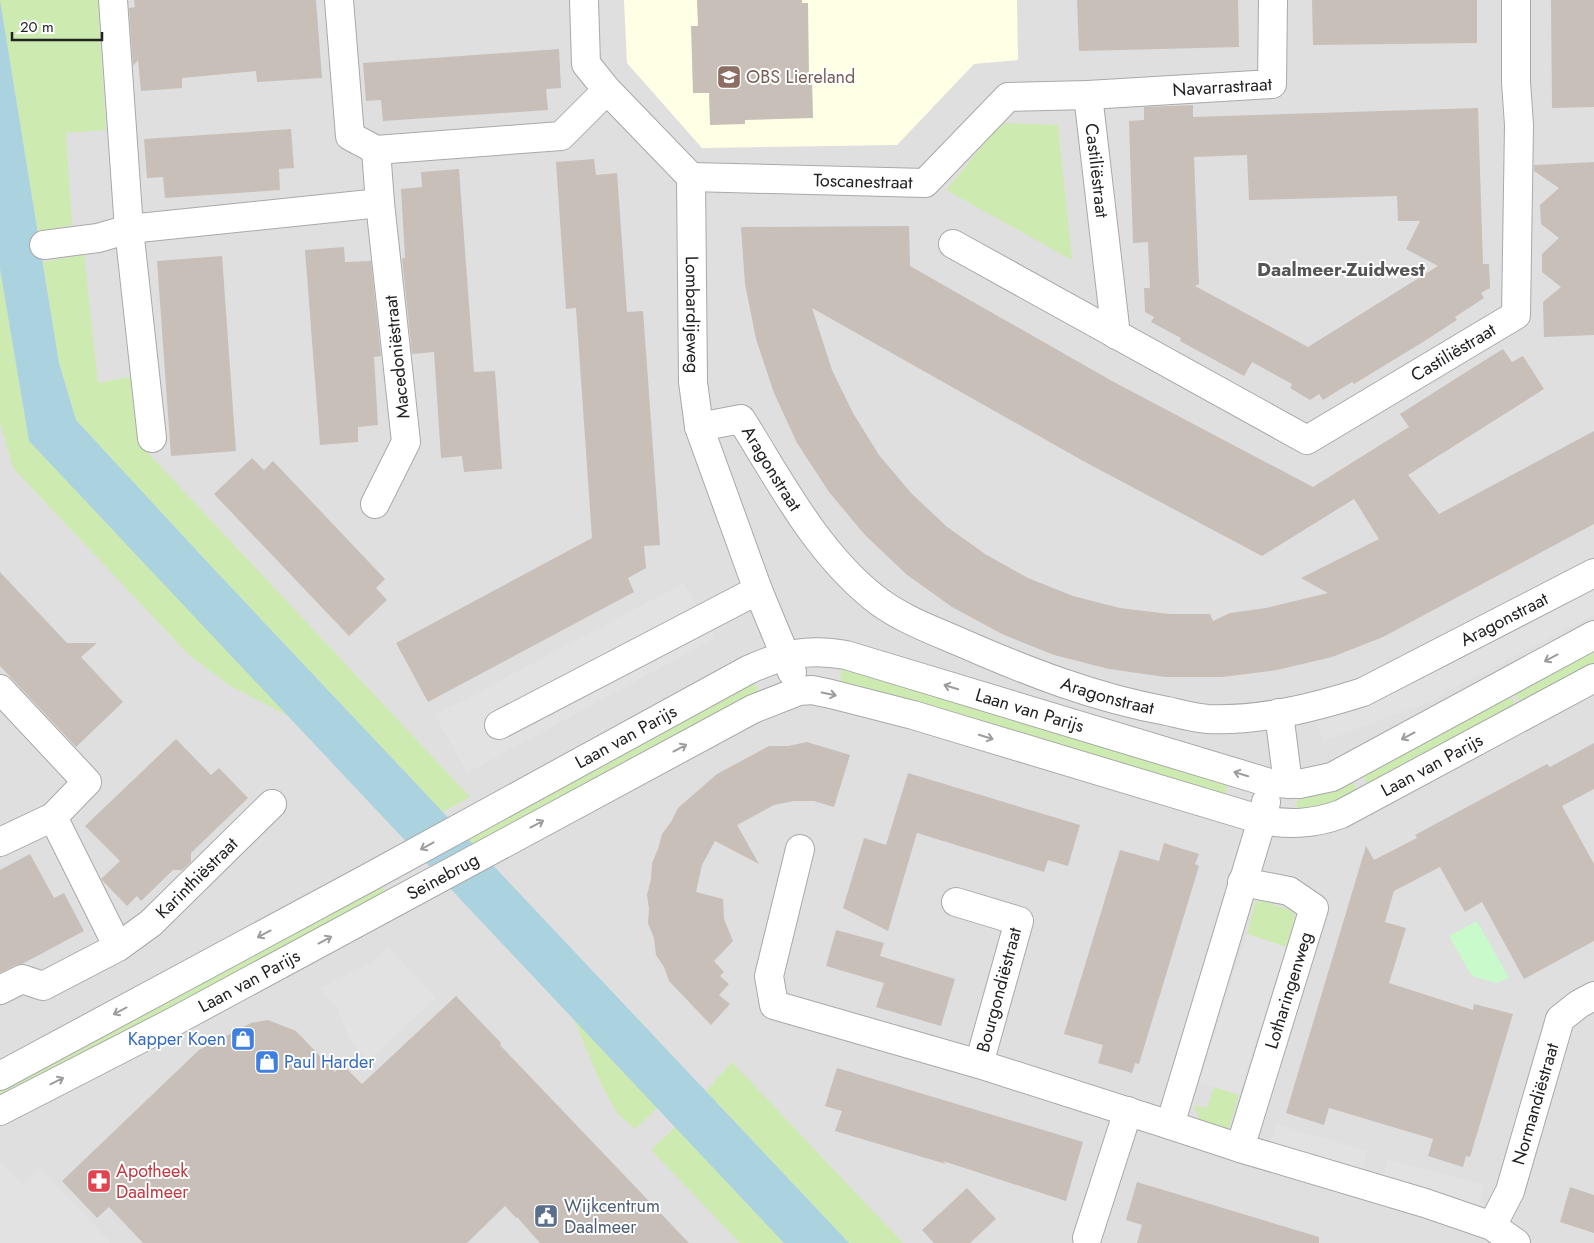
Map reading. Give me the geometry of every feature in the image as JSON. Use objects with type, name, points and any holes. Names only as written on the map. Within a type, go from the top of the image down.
[{"type":"street","points":[[113,0],[129,229],[152,438]]},
{"type":"street","points":[[339,0],[350,136],[376,150],[561,136],[607,90]]},
{"type":"street","points":[[584,0],[586,64],[607,90],[691,177]]},
{"type":"street","name":"Navarrastraat","points":[[1088,95],[1272,84],[1273,0]]},
{"type":"street","name":"Castiliëstraat","points":[[953,244],[1307,440],[1516,315],[1519,125],[1516,82],[1516,0]]},
{"type":"street","name":"Toscanestraat","points":[[691,177],[925,183],[1008,97],[1088,95]]},
{"type":"street","name":"Castiliëstraat","points":[[1088,95],[1116,335]]},
{"type":"street","name":"Macedoniëstraat","points":[[375,504],[406,442],[376,150]]},
{"type":"street","name":"Lombardijeweg","points":[[691,177],[693,382],[699,427],[758,590],[786,655]]},
{"type":"street","points":[[44,245],[98,238],[129,229],[380,202]]},
{"type":"street","name":"Aragonstraat","points":[[699,427],[741,419],[827,551],[873,597],[899,615],[999,659],[1063,683],[1118,700],[1207,719],[1279,713],[1325,704],[1363,692],[1594,573]]},
{"type":"street","points":[[499,724],[758,590]]},
{"type":"street","name":"Laan van Parijs","points":[[470,822],[748,670],[786,655],[819,652],[846,655],[1279,784],[1315,782],[1332,777],[1594,635]]},
{"type":"street","points":[[786,655],[799,691]]},
{"type":"street","name":"Laan van Parijs","points":[[494,848],[754,708],[799,691],[812,690],[913,715],[1262,820],[1280,824],[1300,824],[1327,820],[1341,814],[1594,678]]},
{"type":"street","points":[[0,689],[87,782],[53,817],[0,842]]},
{"type":"street","points":[[1279,713],[1279,784],[1262,820],[1242,882],[1170,1125],[1424,1203],[1492,1226],[1516,1243]]},
{"type":"street","name":"Karinthiëstraat","points":[[0,990],[22,979],[43,986],[118,947],[152,923],[272,804]]},
{"type":"street","points":[[53,817],[118,947]]},
{"type":"street","name":"Seinebrug","points":[[368,878],[470,822]]},
{"type":"street","name":"Seinebrug","points":[[391,904],[494,848]]},
{"type":"street","name":"Bourgondiëstraat","points":[[800,849],[769,976],[774,1006],[980,1064],[1170,1125]]},
{"type":"street","name":"Laan van Parijs","points":[[0,1076],[368,878]]},
{"type":"street","name":"Lotharingenweg","points":[[1240,1148],[1314,908],[1289,891],[1242,882]]},
{"type":"street","name":"Bourgondiëstraat","points":[[956,902],[1019,921],[980,1064]]},
{"type":"street","name":"Laan van Parijs","points":[[0,1111],[183,1016],[391,904]]},
{"type":"street","name":"Normandiëstraat","points":[[1492,1226],[1510,1191],[1560,1019],[1579,1004],[1594,996]]},
{"type":"street","points":[[1087,1238],[1128,1111]]},
{"type":"shaded area","points":[[0,0],[1594,0],[1594,1243],[0,1243]]},
{"type":"shaded area","points":[[624,0],[1017,0],[1018,60],[974,64],[897,145],[702,148],[627,63]]},
{"type":"shaded area","points":[[684,583],[715,638],[467,773],[435,715]]},
{"type":"shaded area","points":[[1594,587],[1594,615],[1451,689],[1432,701],[1324,741],[1313,716],[1382,698],[1454,662]]},
{"type":"shaded area","points":[[1247,934],[1286,947],[1239,1095],[1199,1082]]},
{"type":"shaded area","points":[[387,946],[436,998],[368,1060],[352,1044],[335,1005],[320,989],[370,963]]},
{"type":"shaded area","points":[[1276,1124],[1367,1151],[1360,1176],[1269,1150]]},
{"type":"shaded area","points":[[1388,1159],[1484,1185],[1477,1212],[1381,1183]]},
{"type":"shaded area","points":[[0,1162],[22,1185],[40,1168],[111,1243],[0,1243]]},
{"type":"green space","points":[[0,0],[98,0],[106,130],[66,133],[72,225],[38,232]]},
{"type":"green space","points":[[1001,123],[1058,125],[1072,260],[946,190]]},
{"type":"green space","points":[[84,254],[98,383],[139,375],[148,453],[470,797],[443,812],[76,420],[59,363],[43,262]]},
{"type":"green space","points":[[0,270],[29,441],[290,717],[229,685],[189,655],[13,468],[0,423]]},
{"type":"green space","points":[[1594,648],[1594,668],[1524,710],[1514,691]]},
{"type":"green space","points":[[842,666],[1229,781],[1223,802],[839,687]]},
{"type":"green space","points":[[751,682],[757,687],[758,695],[477,849],[464,835]]},
{"type":"green space","points":[[1509,693],[1520,713],[1370,792],[1362,773]]},
{"type":"green space","points":[[1351,779],[1361,797],[1299,812],[1296,803],[1300,797]]},
{"type":"green space","points":[[376,881],[390,896],[0,1101],[0,1086]]},
{"type":"green space","points":[[1260,900],[1292,911],[1295,917],[1286,947],[1247,934],[1255,903]]},
{"type":"green space","points":[[1477,921],[1509,978],[1496,983],[1472,976],[1449,936]]},
{"type":"green space","points":[[574,1020],[657,1108],[635,1129],[617,1113],[601,1084]]},
{"type":"green space","points":[[732,1062],[903,1243],[849,1243],[706,1091]]},
{"type":"green space","points":[[1214,1087],[1239,1095],[1228,1131],[1201,1124],[1194,1105],[1207,1108]]},
{"type":"green space","points":[[675,1127],[784,1243],[740,1243],[651,1150]]},
{"type":"water","points":[[0,0],[59,363],[76,420],[211,566],[849,1243],[784,1243],[29,441],[0,269]]},
{"type":"building","points":[[134,0],[316,0],[322,78],[257,82],[256,71],[182,78],[182,88],[141,91],[138,60],[133,66],[129,8],[135,7]]},
{"type":"building","points":[[697,0],[802,0],[802,3],[808,3],[809,78],[812,78],[813,118],[745,120],[745,124],[710,125],[709,93],[693,93],[691,26],[698,26]]},
{"type":"building","points":[[1077,0],[1238,0],[1239,47],[1079,51]]},
{"type":"building","points":[[1312,0],[1477,0],[1477,43],[1313,45]]},
{"type":"building","points":[[1551,0],[1594,0],[1594,107],[1552,108]]},
{"type":"building","points":[[559,49],[561,88],[546,89],[548,110],[383,121],[381,100],[366,101],[363,63]]},
{"type":"building","points":[[1193,105],[1193,117],[1478,108],[1483,264],[1489,264],[1490,288],[1481,293],[1484,298],[1455,317],[1457,320],[1354,384],[1352,382],[1323,400],[1319,394],[1310,400],[1290,388],[1292,384],[1252,362],[1244,376],[1180,341],[1181,338],[1151,322],[1154,317],[1145,312],[1144,288],[1150,288],[1148,242],[1133,243],[1129,121],[1144,120],[1144,107]],"holes":[[[1247,155],[1249,200],[1397,196],[1398,221],[1420,221],[1406,249],[1438,266],[1308,347],[1195,286],[1199,284],[1194,157]]]},
{"type":"building","points":[[291,129],[294,168],[279,169],[280,190],[165,198],[163,177],[147,178],[144,139]]},
{"type":"building","points":[[594,159],[596,175],[617,173],[627,312],[643,311],[660,545],[644,546],[646,568],[628,578],[634,592],[428,702],[396,643],[592,538],[576,308],[566,309],[556,162]]},
{"type":"building","points":[[1594,162],[1594,335],[1544,337],[1543,302],[1561,287],[1542,272],[1542,254],[1559,238],[1541,224],[1540,205],[1559,188],[1534,171],[1534,165]]},
{"type":"building","points":[[459,169],[474,372],[495,371],[502,469],[464,472],[462,456],[441,458],[434,352],[412,354],[402,258],[405,258],[401,189],[422,187],[421,172]]},
{"type":"building","points":[[909,226],[910,266],[1112,381],[1313,487],[1409,427],[1400,414],[1503,349],[1512,362],[1523,356],[1544,389],[1408,475],[1439,514],[1594,431],[1594,524],[1383,637],[1332,657],[1277,670],[1222,677],[1165,677],[1109,669],[1054,655],[1002,634],[952,607],[906,574],[865,535],[829,492],[797,443],[774,393],[756,339],[745,284],[741,227]],"holes":[[[812,308],[1085,462],[1262,556],[1354,499],[1379,539],[1301,578],[1328,593],[1266,608],[1230,613],[1213,621],[1210,614],[1169,614],[1120,608],[1073,596],[1028,578],[985,554],[946,526],[911,493],[879,455],[853,413],[832,370]]]},
{"type":"building","points":[[344,247],[345,262],[371,261],[381,356],[374,357],[378,425],[358,427],[358,442],[320,445],[305,250]]},
{"type":"building","points":[[222,256],[236,451],[171,456],[157,261]]},
{"type":"building","points":[[252,458],[264,470],[273,461],[385,579],[376,588],[387,600],[349,636],[214,494]]},
{"type":"building","points":[[0,572],[67,643],[97,643],[81,657],[123,702],[76,747],[0,666]]},
{"type":"building","points":[[176,739],[211,775],[219,768],[248,798],[191,853],[191,862],[182,870],[173,870],[141,901],[137,896],[127,906],[101,879],[120,861],[85,826]]},
{"type":"building","points":[[807,742],[850,755],[834,807],[814,801],[794,801],[774,805],[737,825],[759,864],[715,841],[702,865],[696,892],[723,899],[724,919],[733,941],[714,961],[724,972],[720,976],[729,984],[719,995],[730,1004],[711,1025],[669,981],[664,967],[656,955],[654,938],[648,923],[649,908],[647,895],[652,863],[662,834],[678,808],[717,774],[769,746],[788,746]]},
{"type":"building","points":[[1594,743],[1594,789],[1562,806],[1594,864],[1594,941],[1524,979],[1482,902],[1465,912],[1440,867],[1394,891],[1385,922],[1406,928],[1389,983],[1473,1010],[1474,1004],[1513,1014],[1470,1157],[1466,1156],[1463,1167],[1428,1156],[1433,1139],[1329,1108],[1324,1125],[1286,1113],[1366,846],[1374,860],[1417,838],[1415,835],[1547,764],[1550,767]]},
{"type":"building","points":[[908,773],[1080,825],[1068,866],[1048,860],[1044,872],[917,833],[888,931],[843,908],[864,838],[886,845]]},
{"type":"building","points":[[1164,843],[1199,854],[1195,864],[1199,866],[1139,1064],[1135,1063],[1132,1073],[1098,1063],[1103,1045],[1064,1034],[1120,850],[1159,861]]},
{"type":"building","points":[[30,854],[54,898],[64,893],[84,931],[22,964],[15,965],[0,973],[0,870]]},
{"type":"building","points":[[836,930],[884,943],[880,956],[955,979],[941,1026],[876,1007],[884,983],[826,966]]},
{"type":"building","points":[[456,996],[501,1043],[500,1045],[689,1243],[540,1243],[505,1206],[467,1243],[143,1243],[109,1207],[97,1218],[62,1181],[199,1050],[251,1023],[268,1020],[296,1031],[335,1072],[342,1064],[362,1084]]},
{"type":"building","points":[[837,1068],[1083,1142],[1066,1201],[943,1161],[946,1164],[835,1131],[842,1111],[825,1106]]},
{"type":"building","points":[[1137,1182],[1319,1237],[1319,1243],[1137,1243],[1142,1225],[1126,1220]]},
{"type":"building","points":[[1570,1187],[1594,1195],[1594,1233],[1560,1222]]},
{"type":"building","points":[[967,1188],[996,1219],[970,1243],[934,1243],[922,1230]]},
{"type":"place","name":"OBS Liereland","points":[[729,77]]},
{"type":"place","name":"Kapper Koen","points":[[243,1039]]},
{"type":"place","name":"Paul Harder","points":[[267,1062]]},
{"type":"place","name":"Apotheek Daalmeer","points":[[99,1181]]},
{"type":"place","name":"Wijkcentrum Daalmeer","points":[[546,1216]]},
{"type":"district","name":"Daalmeer-Zuidwest","points":[[1341,269]]}]
